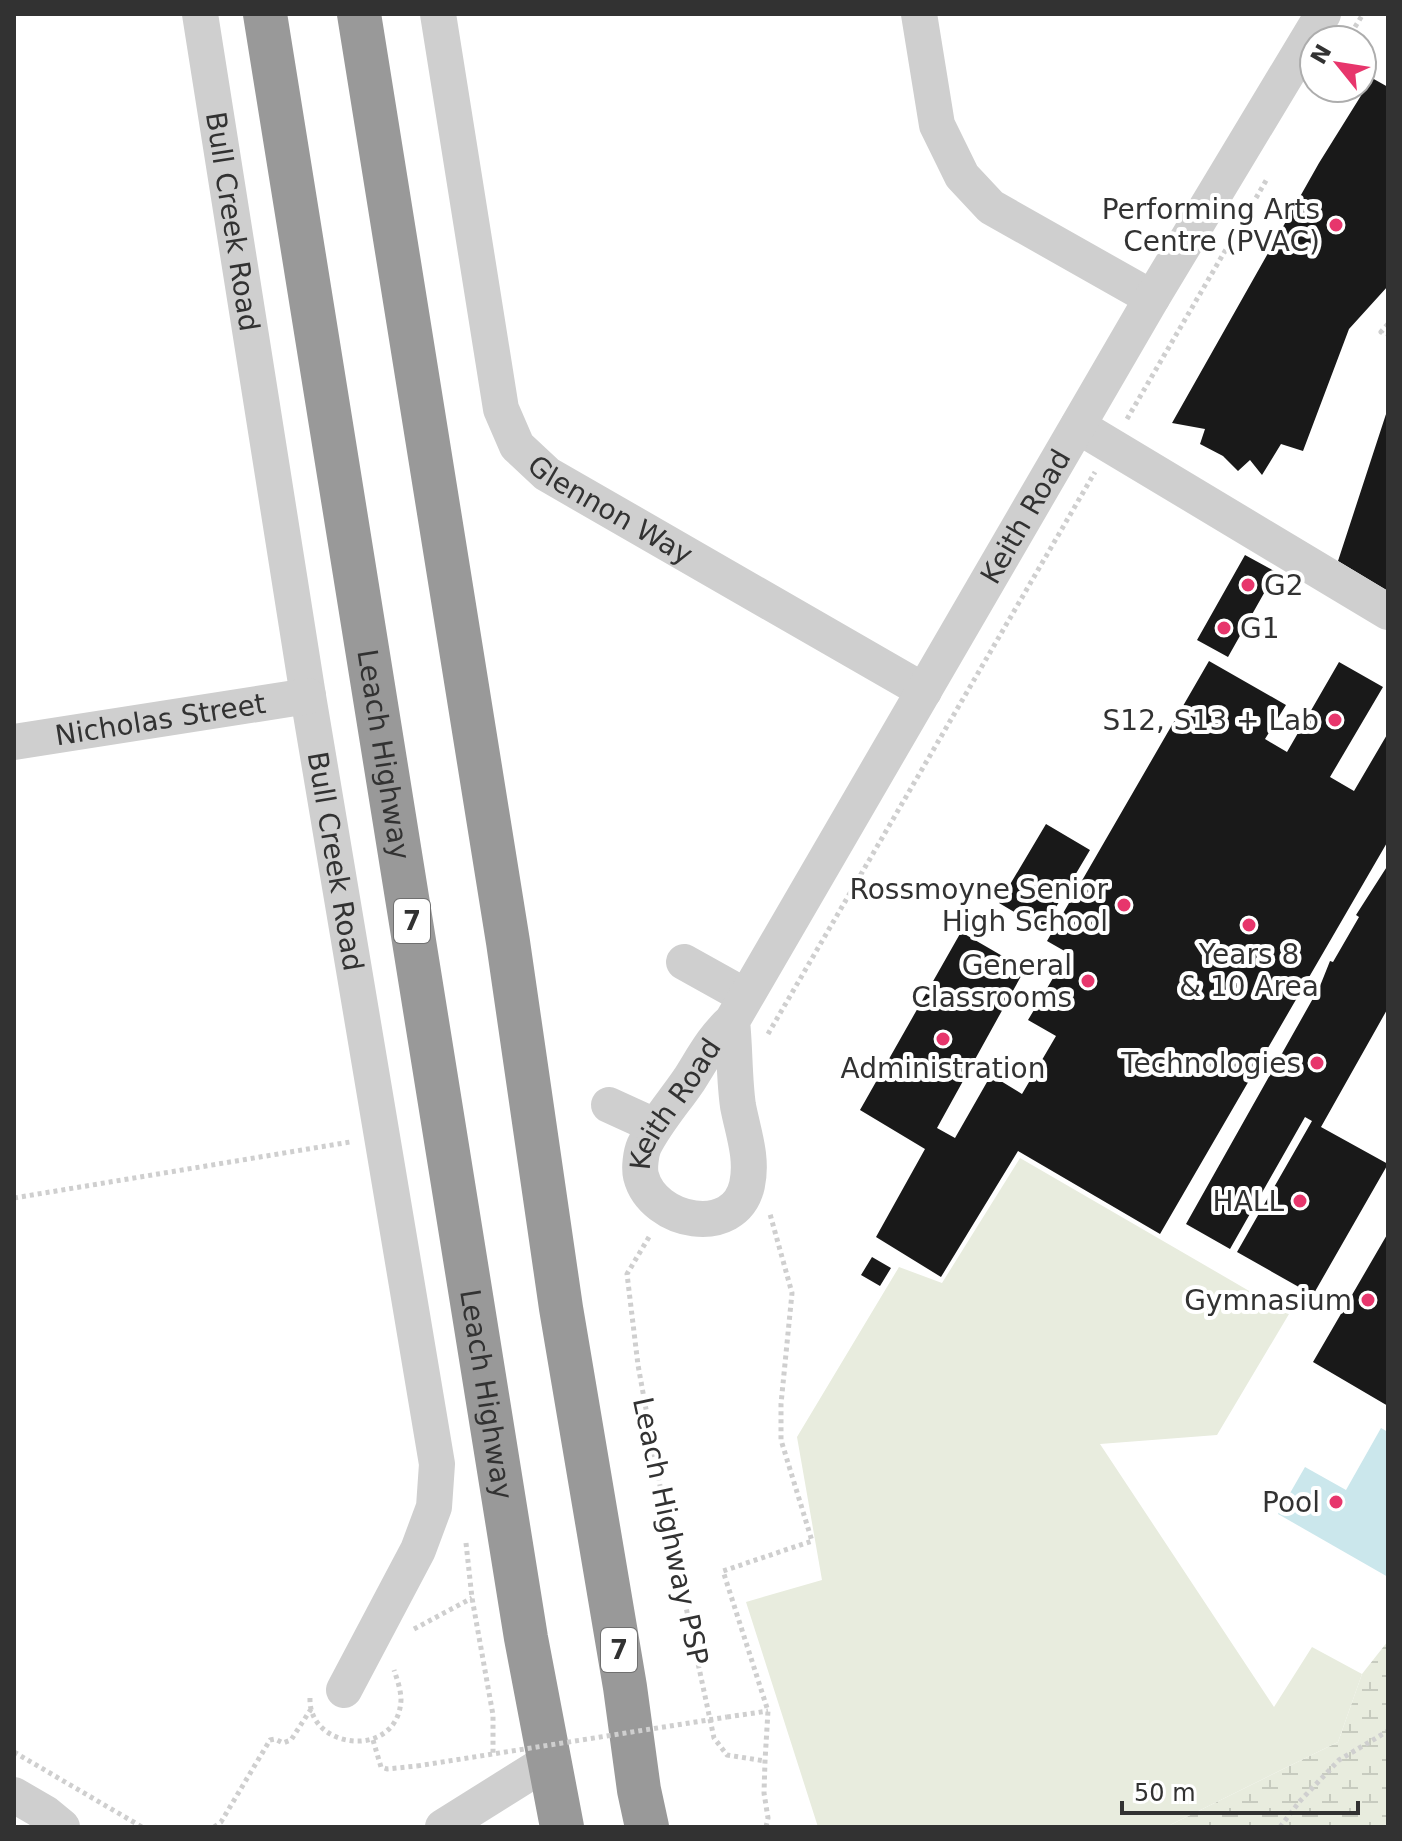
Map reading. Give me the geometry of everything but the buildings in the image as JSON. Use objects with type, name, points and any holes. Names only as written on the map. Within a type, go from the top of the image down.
[{"type":"highway","name":"Leach Highway","points":[[265,14],[524,1623],[562,1827]]},
{"type":"highway","name":"7","points":[[359,14],[508,942],[561,1308],[647,1827]]},
{"type":"street","name":"Bull Creek Road","points":[[200,14],[308,696],[437,1464],[434,1507],[418,1550],[327,1691]]},
{"type":"street","name":"Glennon Way","points":[[438,14],[501,409],[517,446],[547,474],[924,691]]},
{"type":"street","points":[[919,14],[937,125],[962,176],[991,207],[1152,298]]},
{"type":"street","name":"Keith Road","points":[[737,1019],[739,1107],[749,1158],[747,1188],[735,1206],[721,1216],[701,1220],[666,1210],[649,1192],[640,1175],[642,1150],[714,1037],[737,1019],[1152,298],[1323,14]]},
{"type":"street","points":[[1078,426],[1388,612]]},
{"type":"street","name":"Nicholas Street","points":[[14,742],[308,696]]},
{"type":"street","points":[[684,962],[737,1019]]},
{"type":"street","points":[[609,1105],[655,1126]]},
{"type":"street","points":[[443,1827],[550,1760]]},
{"type":"street","points":[[14,1795],[53,1820],[91,1827]]},
{"type":"path","points":[[737,1019],[760,1049],[1272,170]]},
{"type":"path","points":[[1388,324],[1381,332],[1388,334]]},
{"type":"path","points":[[14,1198],[383,1137]]},
{"type":"path","points":[[766,1827],[768,1711],[723,1571],[812,1541],[781,1440],[781,1404],[792,1293],[767,1202]]},
{"type":"path","name":"Leach Highway PSP","points":[[666,1210],[627,1274],[638,1365],[662,1495],[714,1738],[727,1755],[765,1761]]},
{"type":"path","points":[[466,1543],[472,1598],[493,1715],[491,1765]]},
{"type":"path","points":[[407,1631],[419,1628],[472,1598]]},
{"type":"path","points":[[312,1709],[316,1720],[336,1737],[352,1742],[373,1740],[389,1728],[401,1701],[394,1657]]},
{"type":"path","points":[[312,1709],[327,1691]]},
{"type":"path","points":[[214,1827],[221,1822],[270,1740],[283,1743],[291,1740],[327,1691]]},
{"type":"path","points":[[373,1740],[381,1767],[387,1769],[768,1711]]},
{"type":"path","points":[[1280,1827],[1339,1760],[1388,1731]]},
{"type":"path","points":[[14,1752],[142,1827]]},
{"type":"green space","points":[[1020,1158],[1289,1314],[1217,1435],[1100,1444],[1274,1707],[1312,1647],[1362,1674],[1338,1742],[1166,1827],[818,1827],[746,1602],[822,1580],[797,1437],[899,1267],[942,1283]]},
{"type":"green space","points":[[1388,1641],[1388,1827],[1166,1827],[1338,1742],[1362,1674]]},
{"type":"water","name":"Pool","points":[[1381,1428],[1388,1432],[1388,1577],[1278,1514],[1305,1467],[1346,1490]]},
{"type":"place","name":"Performing Arts Centre (PVAC)","points":[[1336,225]]},
{"type":"place","name":"G2","points":[[1248,585]]},
{"type":"place","name":"G1","points":[[1224,628]]},
{"type":"place","name":"S12, S13 + Lab","points":[[1335,720]]},
{"type":"place","name":"Rossmoyne Senior High School","points":[[1124,905]]},
{"type":"place","name":"Years 8 & 10 Area","points":[[1249,925]]},
{"type":"place","name":"General Classrooms","points":[[1088,981]]},
{"type":"place","name":"Administration","points":[[943,1039]]},
{"type":"place","name":"Technologies","points":[[1317,1063]]},
{"type":"place","name":"HALL","points":[[1300,1201]]},
{"type":"place","name":"Gymnasium","points":[[1368,1300]]},
{"type":"place","name":"Pool","points":[[1336,1502]]}]
